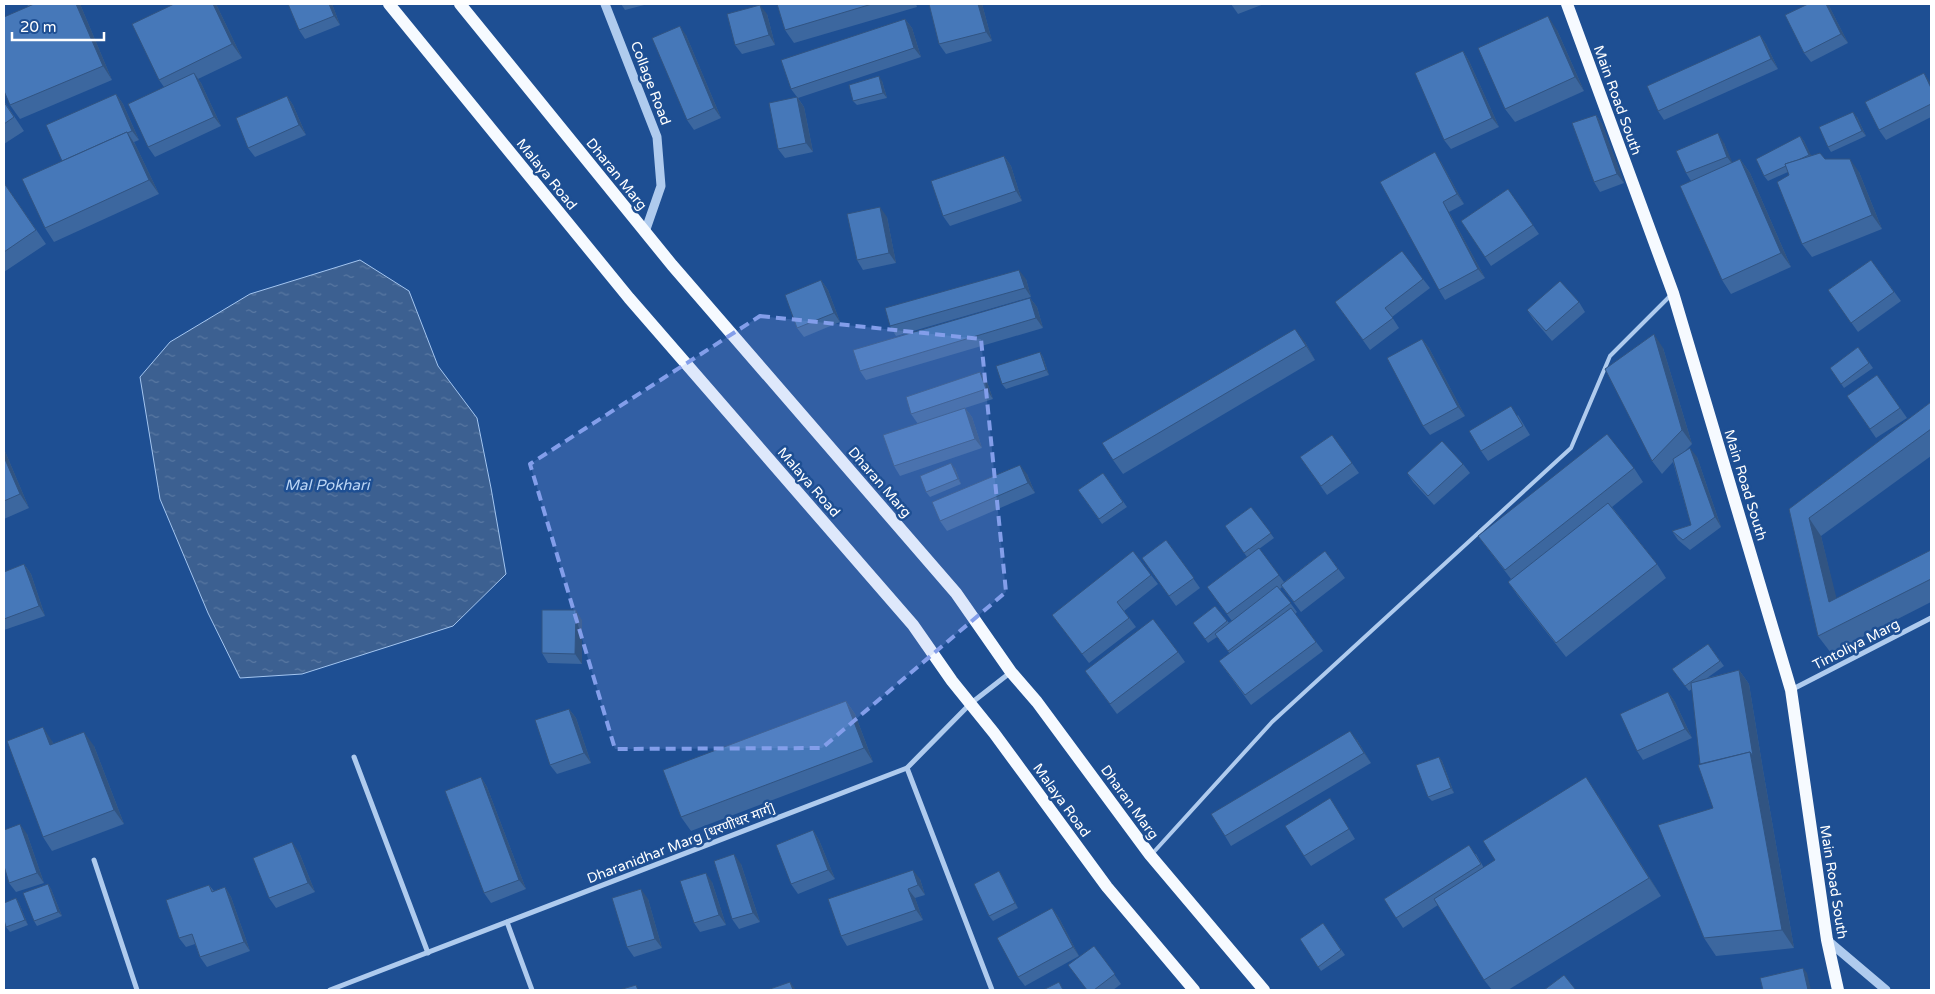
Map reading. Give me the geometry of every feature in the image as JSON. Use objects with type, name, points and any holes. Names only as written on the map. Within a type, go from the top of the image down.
[{"type":"main road","name":"Malaya Road","points":[[389,4],[629,298],[913,624],[970,704],[1000,740],[1107,887],[1194,990]]},
{"type":"main road","name":"Dharan Marg","points":[[460,4],[678,273],[956,593],[1011,672],[1037,702],[1150,855],[1264,990]]},
{"type":"main road","name":"Main Road South","points":[[1567,4],[1673,293],[1791,690],[1827,940],[1838,990]]},
{"type":"street","name":"Collage Road","points":[[605,4],[658,137],[661,186],[645,232]]},
{"type":"street","name":"Tintoliya Marg","points":[[1791,690],[1931,618]]},
{"type":"street","name":"Dharanidhar Marg [धरणीधर मार्ग]","points":[[330,990],[906,768],[970,704],[1011,672]]},
{"type":"street","points":[[354,757],[428,953]]},
{"type":"street","points":[[906,768],[992,990]]},
{"type":"street","points":[[94,860],[137,990]]},
{"type":"street","points":[[507,922],[532,990]]},
{"type":"street","points":[[1827,940],[1886,990]]},
{"type":"lane","points":[[1150,855],[1272,722],[1570,448],[1610,356],[1673,293]]},
{"type":"highlighted area","points":[[760,316],[981,339],[1006,592],[822,748],[615,749],[530,464]]},
{"type":"water","name":"Mal Pokhari","points":[[360,260],[409,291],[438,366],[477,418],[506,574],[453,626],[302,674],[240,678],[208,613],[160,499],[140,377],[170,342],[250,294]]},
{"type":"building","points":[[34,4],[76,4],[103,66],[10,105],[4,91],[4,17]]},
{"type":"building","points":[[174,4],[213,4],[232,44],[159,80],[132,24]]},
{"type":"building","points":[[288,4],[329,4],[334,16],[299,30]]},
{"type":"building","points":[[777,4],[872,4],[785,30]]},
{"type":"building","points":[[929,4],[978,4],[986,32],[939,44]]},
{"type":"building","points":[[1808,4],[1826,4],[1841,34],[1804,53],[1785,15]]},
{"type":"building","points":[[760,5],[769,35],[735,45],[727,14]]},
{"type":"building","points":[[1548,16],[1575,77],[1505,109],[1478,48]]},
{"type":"building","points":[[905,19],[914,48],[791,89],[781,60]]},
{"type":"building","points":[[680,26],[714,108],[687,120],[652,38]]},
{"type":"building","points":[[1760,35],[1771,59],[1658,111],[1647,86]]},
{"type":"building","points":[[1463,51],[1492,118],[1444,140],[1415,73]]},
{"type":"building","points":[[194,73],[214,117],[148,147],[128,104]]},
{"type":"building","points":[[1924,73],[1931,88],[1931,104],[1879,130],[1865,102]]},
{"type":"building","points":[[879,76],[883,93],[853,101],[849,85]]},
{"type":"building","points":[[116,94],[132,131],[62,161],[46,125]]},
{"type":"building","points":[[287,96],[299,125],[248,148],[236,118]]},
{"type":"building","points":[[797,97],[806,143],[778,149],[769,103]]},
{"type":"building","points":[[4,102],[14,117],[4,124]]},
{"type":"building","points":[[1853,112],[1862,131],[1828,147],[1819,127]]},
{"type":"building","points":[[1596,115],[1617,174],[1594,182],[1572,123]]},
{"type":"building","points":[[127,132],[149,180],[45,228],[22,179]]},
{"type":"building","points":[[1718,133],[1727,157],[1686,173],[1676,151]]},
{"type":"building","points":[[1800,136],[1809,155],[1785,164],[1786,166],[1764,176],[1756,159]]},
{"type":"building","points":[[1435,152],[1457,194],[1443,202],[1478,269],[1439,290],[1380,182]]},
{"type":"building","points":[[1820,153],[1825,159],[1850,159],[1872,215],[1802,244],[1777,182],[1789,175],[1785,164]]},
{"type":"building","points":[[1004,156],[1016,191],[943,216],[931,181]]},
{"type":"building","points":[[1740,159],[1781,253],[1722,280],[1680,186]]},
{"type":"building","points":[[4,183],[36,230],[4,252]]},
{"type":"building","points":[[1508,189],[1533,225],[1485,257],[1461,221]]},
{"type":"building","points":[[880,207],[889,253],[857,260],[847,214]]},
{"type":"building","points":[[1402,251],[1423,279],[1385,308],[1393,318],[1363,340],[1335,302]]},
{"type":"building","points":[[1871,260],[1894,292],[1851,323],[1828,290]]},
{"type":"building","points":[[1019,270],[1025,288],[890,326],[885,308]]},
{"type":"building","points":[[821,280],[834,313],[797,328],[785,295]]},
{"type":"building","points":[[1560,281],[1579,302],[1546,331],[1527,310]]},
{"type":"building","points":[[1030,298],[1036,318],[860,371],[853,350]]},
{"type":"building","points":[[1295,329],[1306,346],[1113,460],[1102,443]]},
{"type":"building","points":[[1654,334],[1682,430],[1652,461],[1605,369]]},
{"type":"building","points":[[1422,339],[1458,407],[1423,426],[1387,358]]},
{"type":"building","points":[[1858,347],[1869,363],[1841,384],[1830,368]]},
{"type":"building","points":[[1040,352],[1046,370],[1002,384],[996,366]]},
{"type":"building","points":[[980,372],[986,389],[911,414],[906,397]]},
{"type":"building","points":[[1877,375],[1900,408],[1870,429],[1847,396]]},
{"type":"building","points":[[1931,402],[1931,429],[1809,518],[1829,602],[1931,550],[1931,579],[1818,636],[1789,509]]},
{"type":"building","points":[[1511,406],[1523,426],[1481,451],[1469,431]]},
{"type":"building","points":[[965,408],[975,439],[894,466],[883,435]]},
{"type":"building","points":[[1607,434],[1634,468],[1505,570],[1478,536]]},
{"type":"building","points":[[1332,435],[1352,463],[1321,486],[1300,457]]},
{"type":"building","points":[[1442,441],[1463,464],[1428,496],[1407,473]]},
{"type":"building","points":[[1690,448],[1715,517],[1683,540],[1672,531],[1691,525],[1673,459]]},
{"type":"building","points":[[4,457],[20,494],[4,501]]},
{"type":"building","points":[[951,463],[958,479],[926,492],[920,476]]},
{"type":"building","points":[[1020,465],[1028,483],[940,521],[932,502]]},
{"type":"building","points":[[1103,473],[1123,502],[1099,519],[1078,490]]},
{"type":"building","points":[[1608,503],[1657,564],[1556,643],[1508,582]]},
{"type":"building","points":[[1251,507],[1271,533],[1244,553],[1225,526]]},
{"type":"building","points":[[1166,540],[1194,578],[1169,596],[1142,558]]},
{"type":"building","points":[[1259,548],[1279,575],[1227,614],[1207,587]]},
{"type":"building","points":[[1133,551],[1151,575],[1117,602],[1129,618],[1082,654],[1052,615]]},
{"type":"building","points":[[1325,551],[1338,569],[1294,602],[1281,585]]},
{"type":"building","points":[[24,564],[39,606],[4,619],[4,572]]},
{"type":"building","points":[[1277,586],[1291,603],[1228,651],[1215,634]]},
{"type":"building","points":[[1215,606],[1227,621],[1205,639],[1193,623]]},
{"type":"building","points":[[1291,608],[1316,642],[1245,695],[1219,661]]},
{"type":"building","points":[[542,610],[576,610],[575,654],[542,653]]},
{"type":"building","points":[[1153,619],[1178,652],[1110,704],[1085,671]]},
{"type":"building","points":[[1708,644],[1720,661],[1685,686],[1672,669]]},
{"type":"building","points":[[1739,670],[1753,756],[1750,752],[1700,764],[1691,683]]},
{"type":"building","points":[[1668,692],[1685,729],[1637,751],[1620,714]]},
{"type":"building","points":[[846,701],[864,748],[681,817],[663,770]]},
{"type":"building","points":[[569,709],[584,753],[550,765],[535,720]]},
{"type":"building","points":[[43,727],[50,745],[84,732],[114,810],[43,837],[7,741]]},
{"type":"building","points":[[1350,731],[1364,753],[1225,836],[1211,814]]},
{"type":"building","points":[[1750,752],[1782,930],[1704,938],[1658,825],[1713,808],[1698,765]]},
{"type":"building","points":[[1439,757],[1451,788],[1428,797],[1416,765]]},
{"type":"building","points":[[481,777],[519,880],[484,893],[445,791]]},
{"type":"building","points":[[1586,777],[1649,878],[1484,980],[1434,899],[1495,860],[1483,841]]},
{"type":"building","points":[[1330,798],[1349,829],[1304,856],[1285,826]]},
{"type":"building","points":[[20,824],[37,873],[9,883],[4,866],[4,830]]},
{"type":"building","points":[[813,830],[828,870],[791,884],[776,845]]},
{"type":"building","points":[[292,842],[308,883],[269,898],[253,858]]},
{"type":"building","points":[[1469,845],[1481,864],[1396,918],[1384,899]]},
{"type":"building","points":[[734,854],[753,913],[732,919],[714,861]]},
{"type":"building","points":[[913,870],[918,885],[908,889],[916,910],[841,936],[828,899]]},
{"type":"building","points":[[999,871],[1015,903],[989,916],[974,884]]},
{"type":"building","points":[[706,873],[719,915],[694,923],[680,881]]},
{"type":"building","points":[[48,884],[58,912],[34,921],[23,893]]},
{"type":"building","points":[[209,885],[212,892],[225,887],[244,942],[200,957],[192,934],[179,938],[166,900]]},
{"type":"building","points":[[641,889],[655,939],[627,947],[612,898]]},
{"type":"building","points":[[16,898],[25,920],[6,927],[4,903]]},
{"type":"building","points":[[1052,908],[1073,947],[1018,977],[997,938]]},
{"type":"building","points":[[1323,923],[1341,950],[1318,967],[1300,939]]},
{"type":"building","points":[[1094,946],[1115,974],[1094,990],[1087,990],[1068,965]]},
{"type":"building","points":[[1803,968],[1808,990],[1763,990],[1760,978]]},
{"type":"building","points":[[1564,975],[1576,990],[1544,990]]},
{"type":"building","points":[[790,982],[793,990],[767,990]]},
{"type":"building","points":[[1059,982],[1063,990],[1043,990]]},
{"type":"building","points":[[636,985],[638,990],[619,990]]}]
